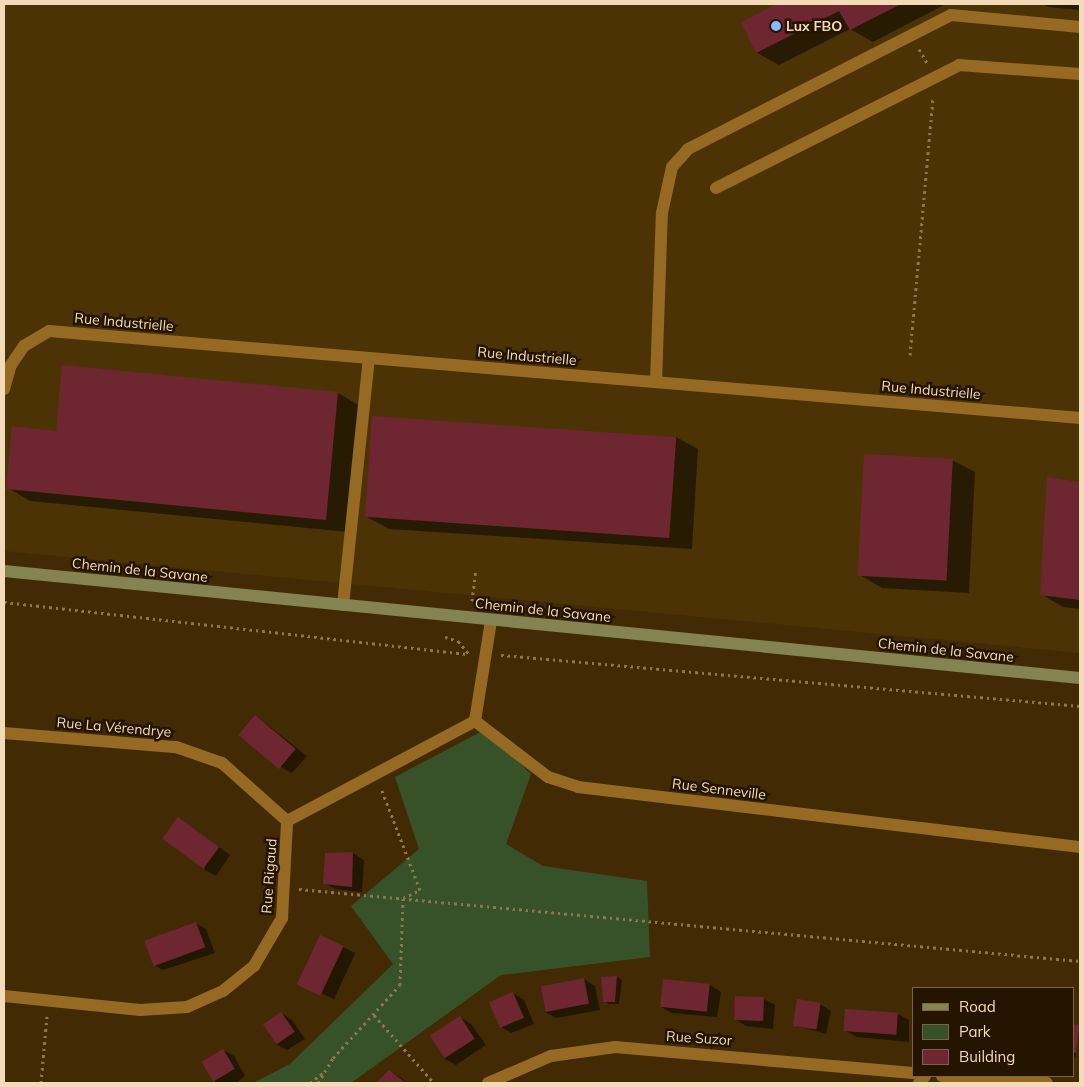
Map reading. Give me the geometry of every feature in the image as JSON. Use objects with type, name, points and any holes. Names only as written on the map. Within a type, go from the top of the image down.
[{"type":"street","points":[[656,382],[662,213],[672,167],[688,149],[951,15],[1080,27]]},
{"type":"street","points":[[716,188],[959,65],[1080,74]]},
{"type":"street","name":"Rue Industrielle","points":[[4,389],[11,365],[24,346],[49,331],[1080,418]]},
{"type":"street","points":[[343,605],[369,358]]},
{"type":"street","name":"Chemin de la Savane","points":[[4,571],[491,621],[1080,678]]},
{"type":"street","points":[[475,720],[491,621]]},
{"type":"street","name":"Rue Rigaud","points":[[4,996],[149,1009],[187,1007],[223,990],[254,966],[282,918],[287,821],[376,775],[475,720]]},
{"type":"street","name":"Rue Senneville","points":[[475,720],[548,777],[578,787],[1080,847]]},
{"type":"street","name":"Rue La Vérendrye","points":[[4,733],[176,747],[222,763],[287,821]]},
{"type":"street","name":"Rue Suzor","points":[[488,1083],[551,1056],[614,1047],[912,1073]]},
{"type":"street","points":[[957,1077],[1047,1083]]},
{"type":"path","points":[[910,355],[935,77],[912,35]]},
{"type":"path","points":[[472,602],[476,570]]},
{"type":"path","points":[[4,602],[469,654],[458,641],[445,637]]},
{"type":"path","points":[[504,656],[1080,706]]},
{"type":"path","points":[[376,775],[420,890],[403,898]]},
{"type":"path","points":[[284,888],[1080,961]]},
{"type":"path","points":[[318,1083],[326,1071],[400,985],[403,898]]},
{"type":"path","points":[[41,1083],[48,1000]]},
{"type":"path","points":[[374,1015],[434,1083]]},
{"type":"path","points":[[310,1083],[326,1071]]},
{"type":"shaded area","points":[[4,4],[1080,4],[1080,653],[4,551]]},
{"type":"green space","points":[[486,729],[531,774],[506,844],[543,866],[647,881],[650,957],[501,975],[351,1083],[253,1083],[290,1064],[393,964],[351,906],[419,849],[395,777]]},
{"type":"building","name":"Lux FBO","points":[[776,4],[901,4],[850,30],[839,11],[756,53],[741,22]]},
{"type":"building","points":[[62,365],[338,392],[326,520],[6,489],[12,426],[56,431]]},
{"type":"building","points":[[372,416],[676,437],[669,538],[365,517]]},
{"type":"building","points":[[864,454],[953,459],[946,580],[858,576]]},
{"type":"building","points":[[1047,477],[1080,482],[1080,600],[1040,595]]},
{"type":"building","points":[[255,715],[296,749],[279,769],[238,735]]},
{"type":"building","points":[[178,817],[219,847],[203,869],[162,839]]},
{"type":"building","points":[[353,852],[352,887],[323,884],[325,853]]},
{"type":"building","points":[[196,922],[205,947],[154,966],[144,941]]},
{"type":"building","points":[[320,935],[344,946],[320,996],[297,985]]},
{"type":"building","points":[[617,976],[615,1002],[603,1002],[601,977]]},
{"type":"building","points":[[584,978],[589,1004],[546,1012],[541,986]]},
{"type":"building","points":[[663,979],[710,984],[707,1012],[660,1007]]},
{"type":"building","points":[[513,992],[524,1018],[500,1028],[489,1002]]},
{"type":"building","points":[[735,996],[764,997],[763,1021],[734,1020]]},
{"type":"building","points":[[797,999],[821,1003],[816,1029],[793,1026]]},
{"type":"building","points":[[845,1009],[898,1013],[896,1035],[843,1031]]},
{"type":"building","points":[[281,1012],[295,1032],[277,1044],[263,1025]]},
{"type":"building","points":[[460,1016],[475,1039],[445,1058],[430,1036]]},
{"type":"building","points":[[1074,1024],[1080,1025],[1076,1053],[1074,1052]]},
{"type":"building","points":[[223,1049],[235,1069],[213,1082],[202,1062]]},
{"type":"building","points":[[389,1070],[406,1083],[376,1083]]},
{"type":"place","name":"Lux FBO","points":[[776,26]]}]
